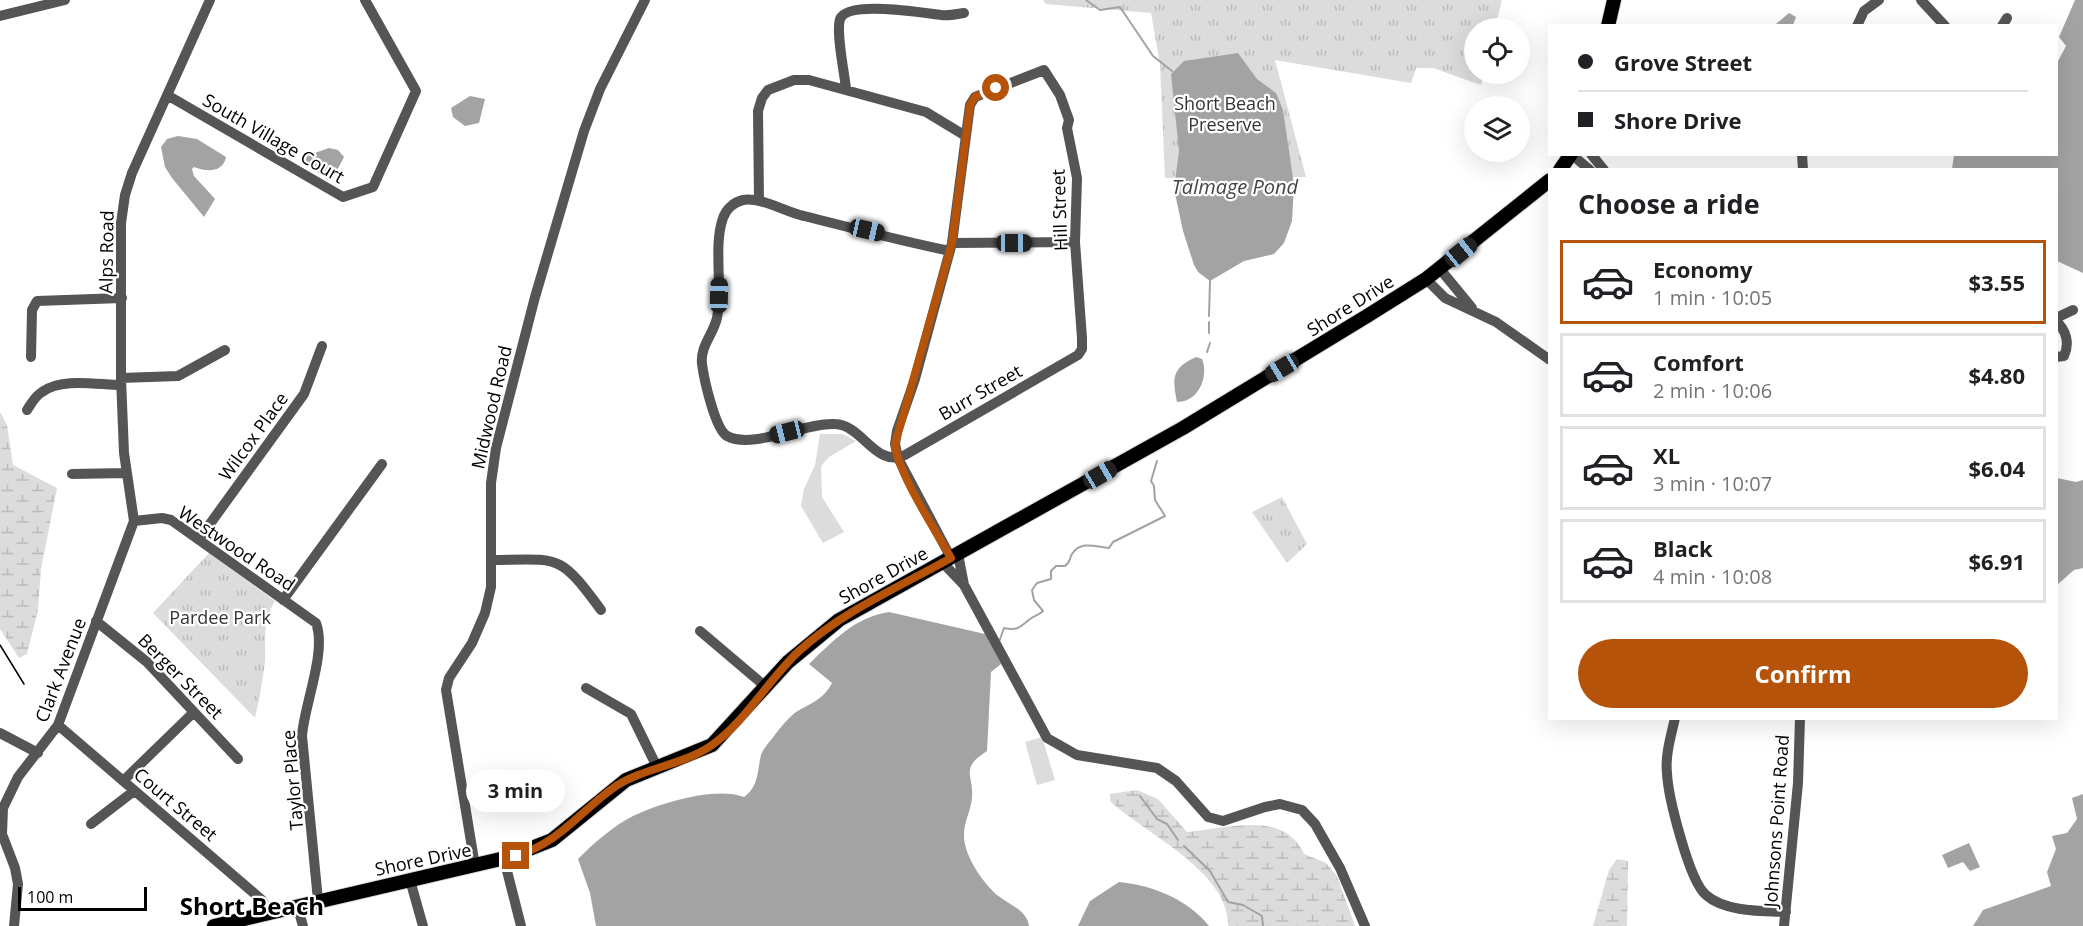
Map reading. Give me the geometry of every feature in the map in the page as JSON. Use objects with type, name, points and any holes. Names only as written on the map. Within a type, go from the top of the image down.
[{"type":"main road","points":[[1608,24],[1614,0]]},
{"type":"main road","name":"Shore Drive","points":[[214,926],[318,900],[504,859],[552,840],[615,787],[712,745],[794,656],[828,628],[1185,428],[1426,279],[1548,182]]},
{"type":"street","points":[[0,16],[65,0]]},
{"type":"street","name":"South Village Court","points":[[167,94],[343,198],[373,187],[417,91],[365,0]]},
{"type":"street","name":"Midwood Road","points":[[475,866],[446,690],[449,678],[472,643],[485,613],[491,587],[493,467],[514,372],[584,131],[600,89],[645,0]]},
{"type":"street","points":[[1858,24],[1865,5],[1879,0]]},
{"type":"street","points":[[1921,0],[1943,24]]},
{"type":"street","name":"Alps Road","points":[[134,521],[126,472],[121,382],[121,223],[125,195],[207,1]]},
{"type":"street","points":[[846,88],[839,23],[846,12],[853,9],[878,8],[919,10],[944,16],[964,14]]},
{"type":"street","name":"Hill Street","points":[[964,135],[970,105],[975,97],[1044,70],[1059,95],[1069,120],[1067,128],[1077,178],[1075,242],[1082,338],[1082,349],[1078,355]]},
{"type":"street","points":[[759,201],[758,111],[762,98],[768,90],[802,80],[846,88],[926,112],[964,135],[951,247],[912,388],[897,431],[895,444],[898,458],[1047,738],[1077,755],[1157,768],[1176,781],[1208,817],[1215,820],[1234,819],[1280,804],[1302,810],[1314,824],[1340,868],[1365,926]]},
{"type":"street","points":[[1573,156],[1588,168]]},
{"type":"street","points":[[898,458],[883,456],[851,429],[838,424],[824,423],[767,437],[744,439],[729,437],[720,430],[702,365],[703,349],[717,315],[722,219],[735,202],[759,201],[804,216],[951,247],[1075,242]]},
{"type":"street","points":[[1440,269],[1472,308]]},
{"type":"street","points":[[1426,279],[1446,298],[1459,305],[1472,308],[1521,338],[1548,358]]},
{"type":"street","points":[[31,357],[32,310],[37,301],[122,298]]},
{"type":"street","points":[[2058,319],[2073,310]]},
{"type":"street","points":[[2058,322],[2063,328],[2067,349],[2064,356],[2058,357]]},
{"type":"street","name":"Wilcox Place","points":[[199,540],[304,394],[322,346]]},
{"type":"street","points":[[27,410],[38,394],[51,387],[178,376],[225,350]]},
{"type":"street","name":"Burr Street","points":[[898,458],[1078,355]]},
{"type":"street","points":[[283,600],[382,464]]},
{"type":"street","points":[[72,474],[126,472]]},
{"type":"street","name":"Westwood Road","points":[[134,521],[162,518],[171,520],[316,623]]},
{"type":"street","name":"Clark Avenue","points":[[14,926],[18,884],[15,868],[2,834],[3,808],[18,777],[58,725],[134,521]]},
{"type":"street","points":[[951,558],[964,585]]},
{"type":"street","points":[[492,560],[551,559],[573,572],[601,610]]},
{"type":"street","name":"Berger Street","points":[[96,621],[147,662],[238,759]]},
{"type":"street","name":"Taylor Place","points":[[316,623],[320,641],[304,715],[302,736],[318,900]]},
{"type":"street","points":[[700,631],[766,687]]},
{"type":"street","points":[[586,688],[632,715],[657,768]]},
{"type":"street","points":[[123,781],[194,712]]},
{"type":"street","points":[[1676,720],[1667,774],[1682,837],[1699,888],[1707,896],[1743,909],[1786,912]]},
{"type":"street","name":"Johnsons Point Road","points":[[1784,926],[1798,783],[1800,720]]},
{"type":"street","name":"Court Street","points":[[58,725],[262,900],[268,912]]},
{"type":"street","points":[[0,733],[38,753]]},
{"type":"street","points":[[91,824],[134,791]]},
{"type":"street","points":[[504,859],[521,926]]},
{"type":"street","points":[[410,880],[423,926]]},
{"type":"street","points":[[297,905],[303,926]]},
{"type":"green space","name":"Short Beach Preserve","points":[[1043,0],[1502,0],[1498,18],[1464,18],[1464,79],[1433,68],[1416,68],[1411,83],[1275,60],[1306,177],[1165,178],[1160,64],[1151,13],[1046,4]]},
{"type":"green space","points":[[0,412],[7,425],[13,465],[57,488],[41,569],[38,610],[27,654],[19,658],[0,629]]},
{"type":"green space","points":[[820,434],[842,434],[856,441],[829,457],[821,466],[822,497],[844,532],[823,543],[801,506],[804,489],[815,465]]},
{"type":"green space","points":[[1282,497],[1307,544],[1287,563],[1252,512]]},
{"type":"green space","name":"Pardee Park","points":[[209,553],[275,601],[266,623],[265,661],[255,718],[153,613]]},
{"type":"green space","points":[[1042,737],[1055,780],[1037,785],[1025,742]]},
{"type":"green space","points":[[1137,790],[1158,799],[1187,832],[1252,825],[1268,826],[1283,831],[1295,840],[1304,854],[1326,863],[1337,876],[1355,926],[1228,926],[1225,906],[1215,888],[1201,871],[1110,801],[1110,794]]},
{"type":"green space","points":[[1617,859],[1628,861],[1627,926],[1593,926],[1609,870]]},
{"type":"water","points":[[2075,0],[2083,0],[2083,273],[2058,261],[2058,168],[1952,168],[1954,156],[2058,156],[2058,61],[2066,46],[2059,37]]},
{"type":"water","points":[[1789,13],[1796,17],[1793,24],[1776,24]]},
{"type":"water","name":"Talmage Pond","points":[[1238,53],[1257,79],[1276,93],[1283,110],[1294,185],[1292,221],[1284,243],[1274,254],[1244,261],[1210,281],[1198,272],[1194,265],[1183,231],[1174,189],[1179,151],[1171,74],[1184,61]]},
{"type":"water","points":[[470,96],[485,99],[479,123],[465,126],[453,117],[451,108]]},
{"type":"water","points":[[178,136],[197,139],[226,157],[218,169],[204,170],[194,167],[192,169],[194,176],[215,199],[204,217],[165,167],[161,147],[167,139]]},
{"type":"water","points":[[329,148],[338,150],[344,157],[335,174],[328,180],[302,161],[306,156]]},
{"type":"water","points":[[1196,357],[1202,359],[1203,380],[1191,398],[1177,402],[1174,380],[1178,370]]},
{"type":"water","points":[[2058,478],[2076,482],[2083,480],[2083,568],[2074,570],[2058,584]]},
{"type":"water","points":[[889,612],[985,634],[1001,664],[991,672],[987,751],[970,767],[972,798],[964,830],[965,842],[970,859],[985,883],[997,895],[1021,912],[1028,920],[1029,926],[596,926],[590,893],[578,859],[611,830],[644,811],[673,801],[704,795],[732,794],[744,797],[755,783],[762,753],[776,733],[793,714],[821,697],[832,683],[809,664],[845,631],[866,619]]},
{"type":"water","points":[[2083,794],[2083,926],[1973,926],[1983,910],[2051,886],[2047,872],[2056,849],[2052,836],[2067,833],[2077,819],[2072,798]]},
{"type":"water","points":[[1969,843],[1980,867],[1970,871],[1963,862],[1948,868],[1942,855]]},
{"type":"water","points":[[1119,882],[1144,886],[1168,895],[1191,908],[1209,926],[1078,926],[1090,901]]},
{"type":"waterway","points":[[1086,0],[1100,10],[1120,7],[1153,56],[1172,71]]},
{"type":"waterway","points":[[1209,316],[1210,281]]},
{"type":"waterway","points":[[1209,322],[1209,333]]},
{"type":"waterway","points":[[1207,352],[1210,343]]},
{"type":"waterway","points":[[999,642],[1004,628],[1019,628],[1043,611],[1034,600],[1032,590],[1037,583],[1051,579],[1051,571],[1056,566],[1067,565],[1076,550],[1089,545],[1109,548],[1113,542],[1165,516],[1155,500],[1154,486],[1151,481],[1157,461]]},
{"type":"waterway","points":[[1140,796],[1157,819],[1167,824],[1178,840]]},
{"type":"waterway","points":[[1184,846],[1210,871],[1228,902],[1243,905],[1262,916],[1263,926]]},
{"type":"tram line","points":[[0,645],[24,684]]},
{"type":"district","name":"Short Beach","points":[[252,905]]},
{"type":"route","points":[[516,856],[541,846],[561,834],[609,791],[626,780],[712,745],[720,739],[788,662],[818,635],[839,620],[951,558],[898,458],[895,444],[952,243],[964,135],[970,105],[975,97],[996,88]]}]
